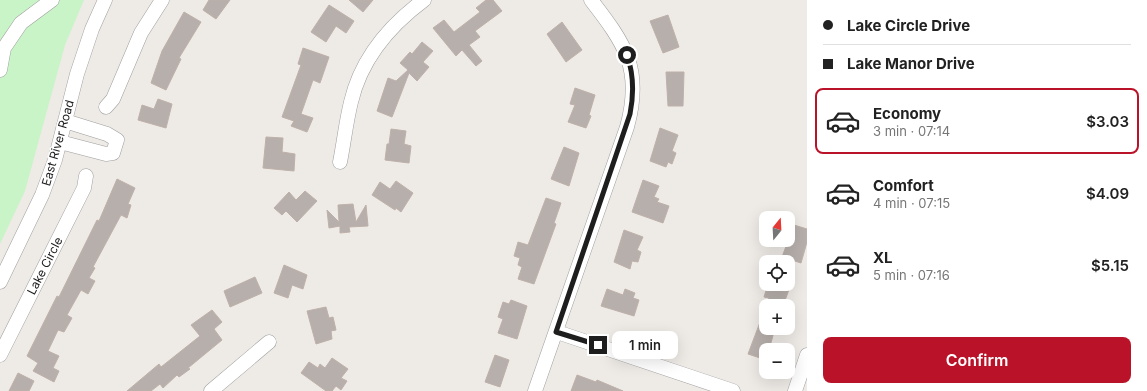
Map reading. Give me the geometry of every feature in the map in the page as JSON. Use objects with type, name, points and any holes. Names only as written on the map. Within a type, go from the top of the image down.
[{"type":"street","points":[[0,70],[4,48],[21,24],[52,0]]},
{"type":"street","name":"East River Road","points":[[0,282],[42,195],[60,142],[90,36],[105,0]]},
{"type":"street","points":[[106,107],[113,99],[141,33],[162,0]]},
{"type":"street","points":[[340,162],[351,102],[365,66],[381,38],[392,26],[424,0]]},
{"type":"street","points":[[535,391],[627,127],[633,101],[632,68],[627,55],[615,30],[591,0]]},
{"type":"street","points":[[60,142],[106,154],[113,153],[116,146],[117,140],[107,134],[65,121]]},
{"type":"street","name":"Lake Circle","points":[[0,355],[84,188],[86,176]]},
{"type":"street","points":[[556,332],[733,391]]},
{"type":"street","points":[[210,391],[268,342]]},
{"type":"street","points":[[795,391],[807,356]]},
{"type":"green space","points":[[0,0],[84,0],[65,45],[25,191],[0,244]]},
{"type":"building","points":[[209,0],[230,0],[216,19],[203,10]]},
{"type":"building","points":[[349,0],[373,0],[363,12]]},
{"type":"building","points":[[486,0],[493,0],[502,11],[475,31],[480,37],[469,45],[482,61],[476,66],[462,50],[456,56],[433,28],[444,20],[454,32],[480,12],[476,8]]},
{"type":"building","points":[[329,5],[354,21],[346,33],[336,26],[326,42],[311,32]]},
{"type":"building","points":[[184,12],[201,22],[179,58],[181,59],[166,90],[151,83],[162,51]]},
{"type":"building","points":[[668,15],[679,47],[663,53],[650,21]]},
{"type":"building","points":[[562,22],[582,50],[566,62],[547,34]]},
{"type":"building","points":[[422,42],[433,51],[423,62],[429,67],[417,81],[409,73],[392,117],[377,111],[388,78],[396,81],[408,70],[400,63],[410,52],[412,54]]},
{"type":"building","points":[[303,48],[329,57],[320,83],[313,80],[301,114],[313,118],[307,132],[291,126],[294,121],[282,117],[301,65],[298,64]]},
{"type":"building","points":[[666,72],[684,72],[683,106],[668,106]]},
{"type":"building","points":[[575,88],[595,95],[589,115],[591,116],[586,128],[568,122],[575,105],[570,104]]},
{"type":"building","points":[[158,99],[172,104],[166,128],[138,120],[142,105],[154,109]]},
{"type":"building","points":[[660,128],[678,135],[672,151],[676,153],[672,164],[668,162],[666,167],[650,161]]},
{"type":"building","points":[[391,129],[406,131],[404,144],[411,146],[409,163],[385,160]]},
{"type":"building","points":[[266,137],[283,138],[282,152],[295,154],[294,171],[263,168]]},
{"type":"building","points":[[564,147],[579,153],[569,186],[551,179]]},
{"type":"building","points":[[117,179],[135,188],[128,204],[131,205],[127,218],[121,215],[93,267],[95,268],[89,278],[95,281],[88,294],[81,290],[67,315],[72,318],[64,332],[58,330],[48,351],[59,356],[53,368],[59,371],[54,382],[33,371],[38,363],[27,356],[57,296],[59,297],[97,220],[99,221]]},
{"type":"building","points":[[643,180],[659,186],[654,197],[659,199],[657,202],[669,206],[663,223],[632,212]]},
{"type":"building","points":[[396,181],[413,193],[401,212],[396,208],[395,210],[372,195],[380,182],[390,189]]},
{"type":"building","points":[[305,191],[317,201],[297,222],[286,211],[282,215],[274,208],[289,192],[296,200]]},
{"type":"building","points":[[546,198],[561,203],[554,223],[556,224],[534,284],[518,279],[522,267],[518,265],[520,258],[514,256],[518,242],[528,245]]},
{"type":"building","points":[[353,204],[356,222],[366,205],[368,226],[349,227],[350,232],[340,233],[340,226],[329,228],[327,210],[339,222],[338,205]]},
{"type":"building","points":[[795,225],[807,229],[807,242],[801,263],[795,261],[795,255],[783,255],[786,247],[795,247]]},
{"type":"building","points":[[624,230],[643,237],[637,250],[641,252],[638,262],[632,261],[630,269],[614,262]]},
{"type":"building","points":[[284,265],[307,275],[303,289],[292,285],[288,298],[274,293]]},
{"type":"building","points":[[255,277],[262,293],[230,307],[224,291]]},
{"type":"building","points":[[607,289],[623,295],[625,289],[635,293],[633,298],[639,300],[634,316],[601,306]]},
{"type":"building","points":[[766,291],[788,291],[786,299],[769,299],[764,297]]},
{"type":"building","points":[[511,300],[527,306],[517,339],[498,333],[503,319],[498,317],[503,302],[509,304]]},
{"type":"building","points":[[326,307],[329,318],[333,317],[336,330],[331,331],[332,339],[316,344],[307,311]]},
{"type":"building","points":[[212,310],[222,322],[214,329],[222,340],[188,368],[190,369],[179,377],[177,375],[163,388],[160,384],[151,391],[127,391],[159,364],[161,367],[200,336],[191,325]]},
{"type":"building","points":[[759,325],[759,335],[773,335],[771,343],[759,343],[759,358],[748,354]]},
{"type":"building","points":[[495,355],[509,360],[500,387],[485,382]]},
{"type":"building","points":[[332,358],[348,369],[341,378],[347,381],[341,390],[336,386],[332,391],[326,391],[301,373],[309,362],[318,368],[320,364],[325,368]]},
{"type":"building","points":[[18,373],[34,381],[29,391],[9,391]]},
{"type":"building","points":[[577,375],[596,382],[597,380],[623,391],[571,391]]},
{"type":"route","points":[[598,345],[556,332],[627,127],[633,101],[633,82],[632,68],[627,55]]}]
